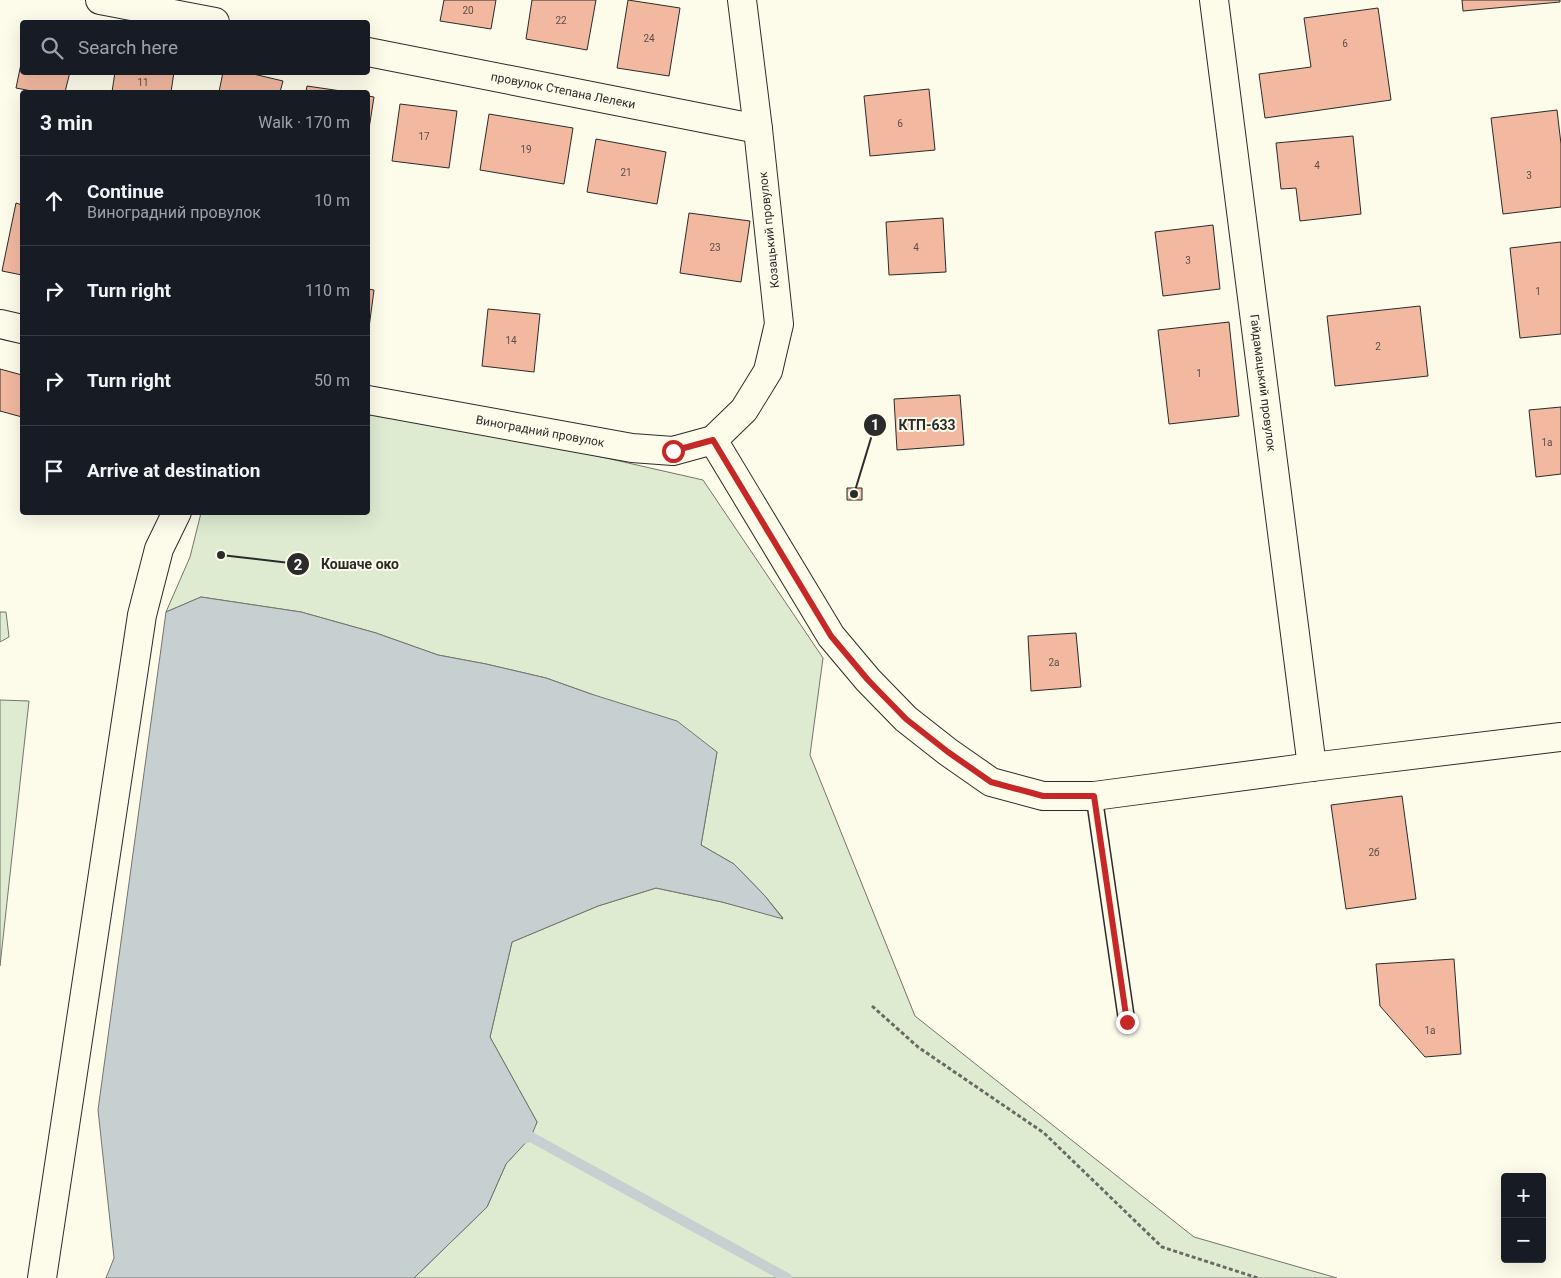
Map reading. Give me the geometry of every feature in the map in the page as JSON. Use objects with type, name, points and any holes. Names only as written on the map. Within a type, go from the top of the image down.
[{"type":"street","points":[[100,0],[205,20]]},
{"type":"street","name":"Козацький провулок","points":[[713,440],[744,410],[768,371],[779,324],[742,0]]},
{"type":"street","name":"Гайдамацький провулок","points":[[1214,0],[1312,767]]},
{"type":"street","name":"провулок Степана Лелеки","points":[[370,52],[758,129]]},
{"type":"street","points":[[0,324],[20,329]]},
{"type":"street","name":"Виноградний провулок","points":[[370,400],[632,448],[673,451],[713,440]]},
{"type":"street","points":[[713,440],[831,636],[868,680],[906,719],[948,752],[991,782],[1043,796],[1094,796],[1561,736]]},
{"type":"street","points":[[42,1278],[142,615],[159,549],[176,515]]},
{"type":"lane","points":[[1094,796],[1127,1022]]},
{"type":"path","points":[[872,1006],[918,1047],[1044,1133],[1162,1247],[1258,1278]]},
{"type":"green space","points":[[370,413],[518,438],[703,480],[823,658],[810,755],[915,1016],[1194,1237],[1337,1278],[414,1278],[487,1207],[506,1164],[530,1137],[537,1122],[490,1037],[512,942],[598,906],[656,888],[722,902],[783,918],[734,864],[701,845],[717,752],[591,694],[546,678],[438,655],[376,633],[301,612],[201,597],[166,612],[190,557],[200,515],[370,515]]},
{"type":"green space","points":[[0,612],[6,612],[9,637],[0,642]]},
{"type":"green space","points":[[0,700],[29,701],[0,966]]},
{"type":"shaded area","points":[[201,597],[301,612],[376,633],[438,655],[546,678],[677,721],[717,752],[701,845],[734,864],[765,896],[783,919],[722,902],[656,888],[598,906],[512,942],[490,1037],[537,1122],[531,1137],[506,1164],[487,1207],[414,1278],[106,1278],[114,1258],[98,1110],[166,612]]},
{"type":"building","points":[[444,0],[496,0],[491,29],[440,21]]},
{"type":"building","points":[[532,0],[596,0],[587,50],[526,39]]},
{"type":"building","points":[[628,0],[680,8],[669,76],[617,68]]},
{"type":"building","points":[[1462,0],[1560,0],[1560,2],[1463,11]]},
{"type":"building","points":[[1378,8],[1391,100],[1265,118],[1259,74],[1311,67],[1304,18]]},
{"type":"building","points":[[20,69],[20,75],[69,75],[66,90],[26,90],[16,88]]},
{"type":"building","points":[[115,75],[174,75],[171,90],[112,90]]},
{"type":"building","points":[[222,75],[258,75],[283,81],[281,90],[219,90]]},
{"type":"building","points":[[307,86],[334,90],[306,90]]},
{"type":"building","points":[[929,89],[935,150],[870,156],[864,96]]},
{"type":"building","points":[[370,96],[374,97],[370,122]]},
{"type":"building","points":[[400,104],[457,111],[449,168],[392,161]]},
{"type":"building","points":[[1557,110],[1561,144],[1561,207],[1503,214],[1491,118]]},
{"type":"building","points":[[489,114],[573,128],[564,184],[480,170]]},
{"type":"building","points":[[1353,136],[1361,214],[1300,221],[1296,188],[1281,189],[1276,143]]},
{"type":"building","points":[[596,139],[666,152],[657,204],[587,192]]},
{"type":"building","points":[[16,203],[20,204],[20,275],[2,271]]},
{"type":"building","points":[[689,213],[750,221],[741,282],[680,273]]},
{"type":"building","points":[[943,218],[946,272],[889,275],[886,222]]},
{"type":"building","points":[[1213,225],[1220,289],[1163,296],[1155,232]]},
{"type":"building","points":[[1561,242],[1561,334],[1520,338],[1510,248]]},
{"type":"building","points":[[370,289],[374,290],[370,320]]},
{"type":"building","points":[[1420,306],[1428,376],[1335,386],[1327,316]]},
{"type":"building","points":[[488,309],[540,314],[534,372],[482,366]]},
{"type":"building","points":[[1229,322],[1239,416],[1169,424],[1158,330]]},
{"type":"building","points":[[0,369],[20,374],[20,416],[0,411]]},
{"type":"building","points":[[960,395],[964,445],[897,450],[894,399]]},
{"type":"building","points":[[1561,407],[1561,474],[1536,477],[1529,410]]},
{"type":"building","points":[[847,488],[862,488],[862,500],[847,500]]},
{"type":"building","points":[[1076,633],[1081,687],[1031,691],[1028,636]]},
{"type":"building","points":[[1402,796],[1416,899],[1346,909],[1331,805]]},
{"type":"building","points":[[1454,959],[1461,1054],[1425,1057],[1380,1006],[1376,964]]},
{"type":"waterway","points":[[519,1140],[531,1137],[787,1278]]},
{"type":"place","name":"КТП-633","points":[[854,494]]},
{"type":"place","name":"Кошаче око","points":[[221,555]]},
{"type":"route","points":[[673,451],[713,440],[831,636],[868,680],[906,719],[948,752],[991,782],[1043,796],[1094,796],[1127,1022]]}]
